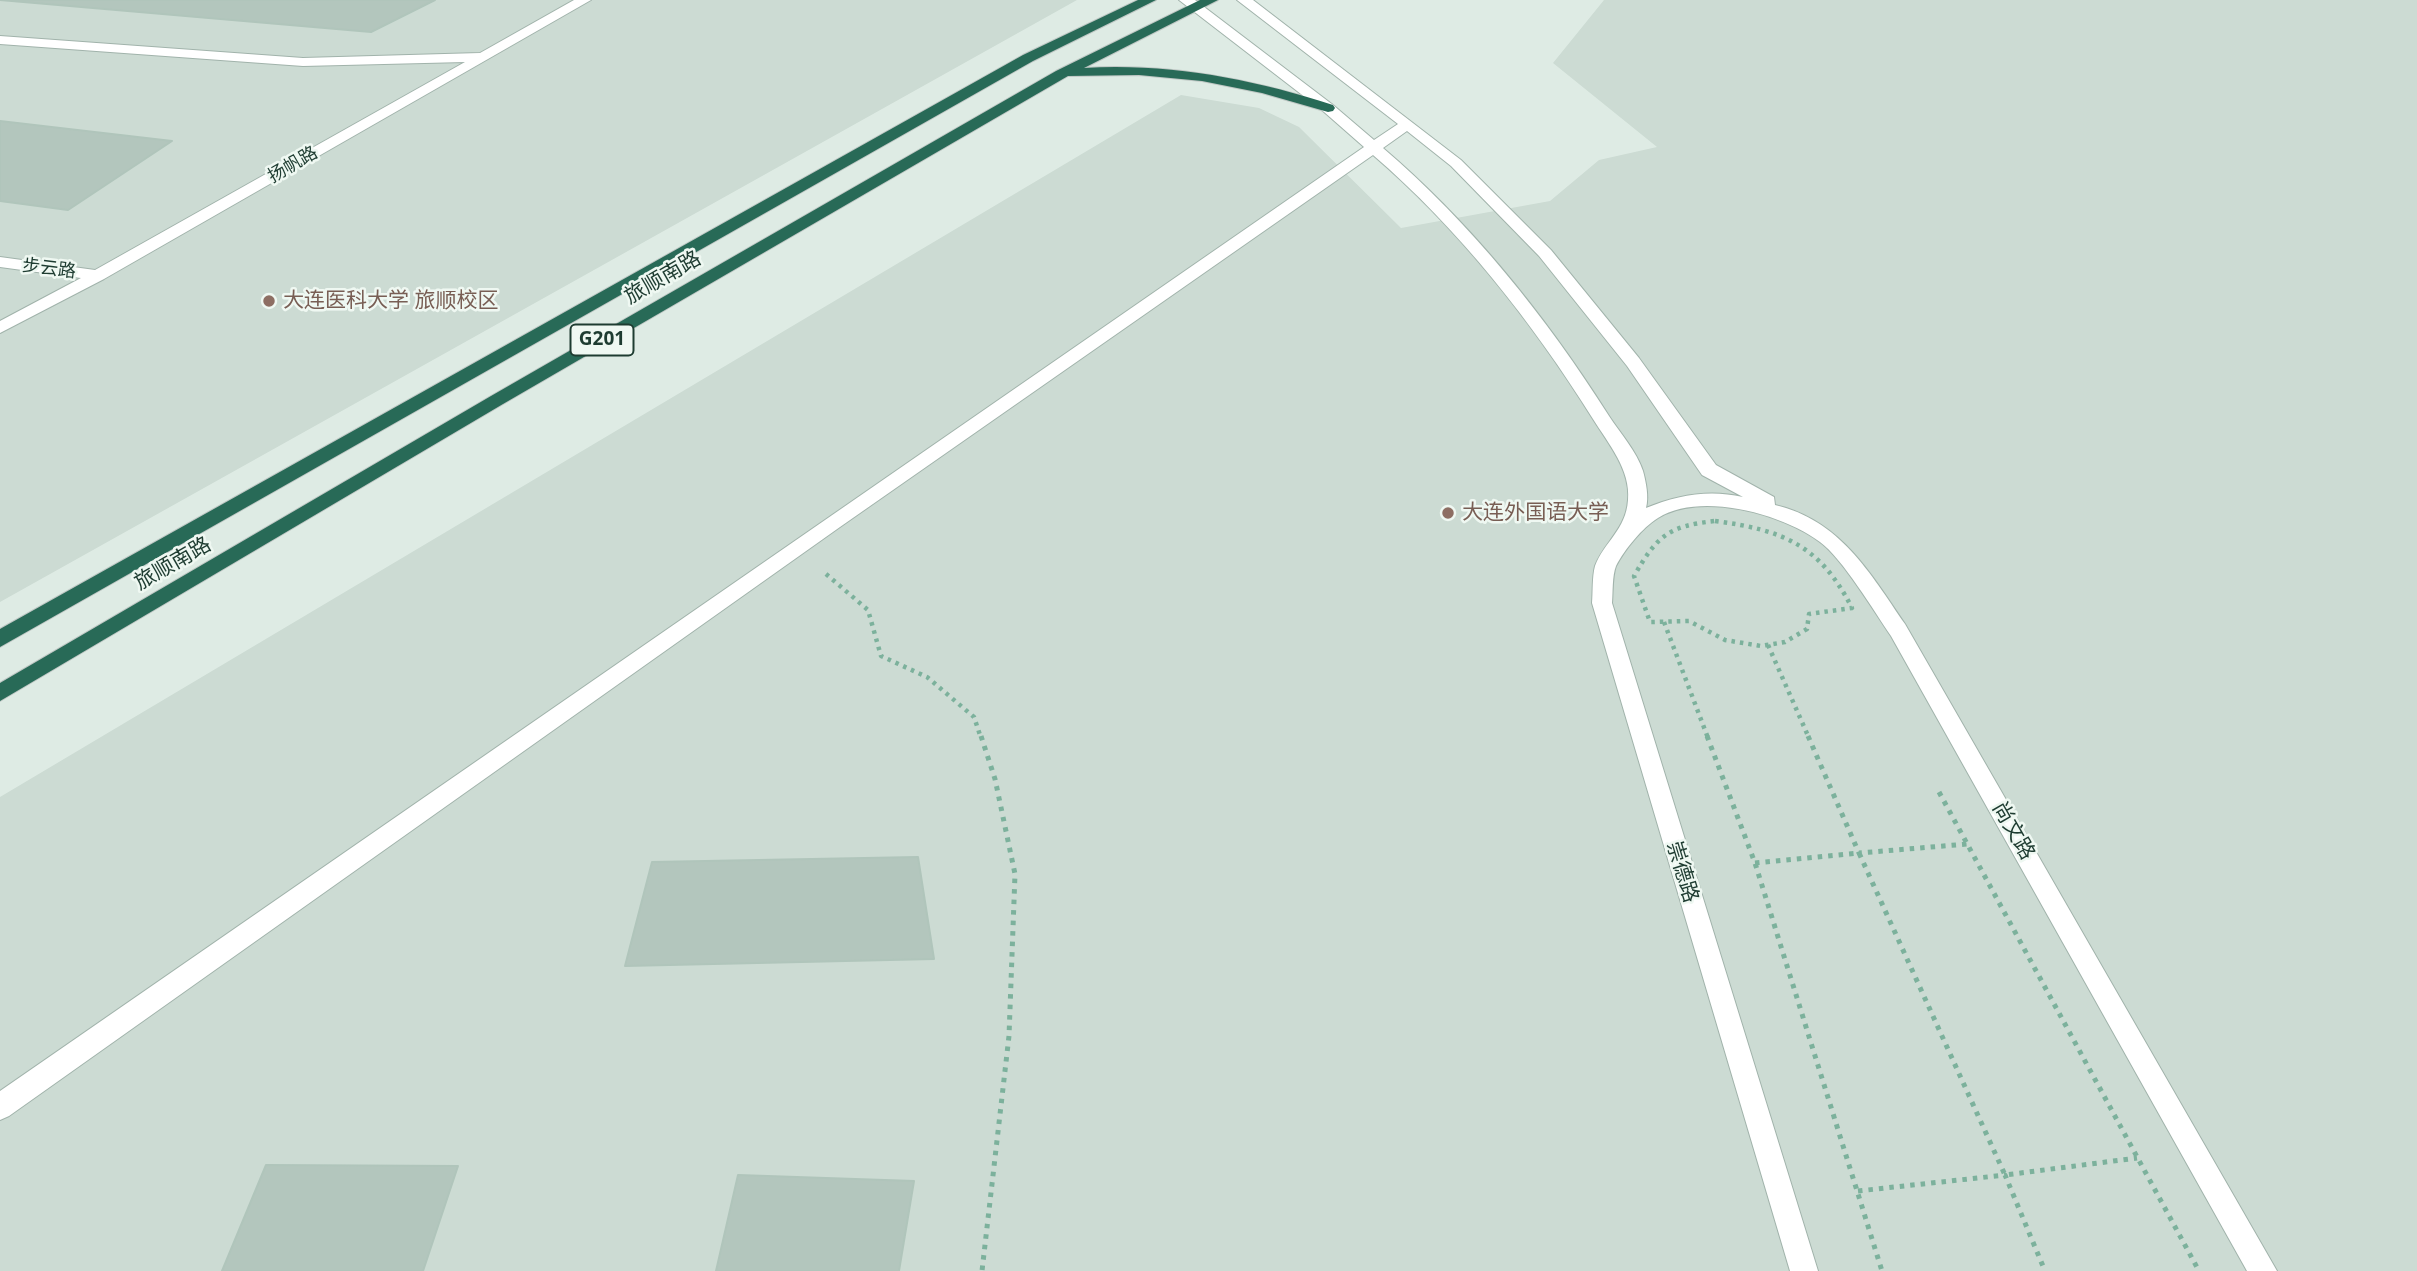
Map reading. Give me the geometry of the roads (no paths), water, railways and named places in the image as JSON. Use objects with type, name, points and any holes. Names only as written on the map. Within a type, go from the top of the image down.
[{"type":"highway","name":"旅顺南路","points":[[0,639],[452,380],[1016,65],[1149,0]]},
{"type":"highway","name":"旅顺南路","points":[[0,692],[497,400],[1061,74],[1197,3]]},
{"type":"highway","points":[[1061,74],[1110,69],[1207,76],[1276,90],[1328,108]]},
{"type":"street","name":"扬帆路","points":[[0,328],[99,275],[584,0]]},
{"type":"street","points":[[1244,0],[1456,163],[1545,253],[1633,362],[1709,470],[1790,515]]},
{"type":"street","points":[[1197,3],[1328,108],[1407,176],[1492,268],[1573,373],[1633,469],[1638,500],[1628,534]]},
{"type":"street","points":[[0,40],[303,62],[484,57]]},
{"type":"street","points":[[0,1107],[788,554],[1408,124]]},
{"type":"street","name":"步云路","points":[[0,262],[99,275]]},
{"type":"street","name":"尚文路","points":[[1678,502],[1726,500],[1790,515],[1829,538],[1869,587],[1898,630],[2263,1271]]},
{"type":"street","name":"崇德路","points":[[1678,502],[1651,513],[1628,534],[1605,566],[1602,603],[1804,1271]]},
{"type":"place","name":"大连医科大学 旅顺校区","points":[[269,301]]},
{"type":"place","name":"大连外国语大学","points":[[1448,513]]}]
